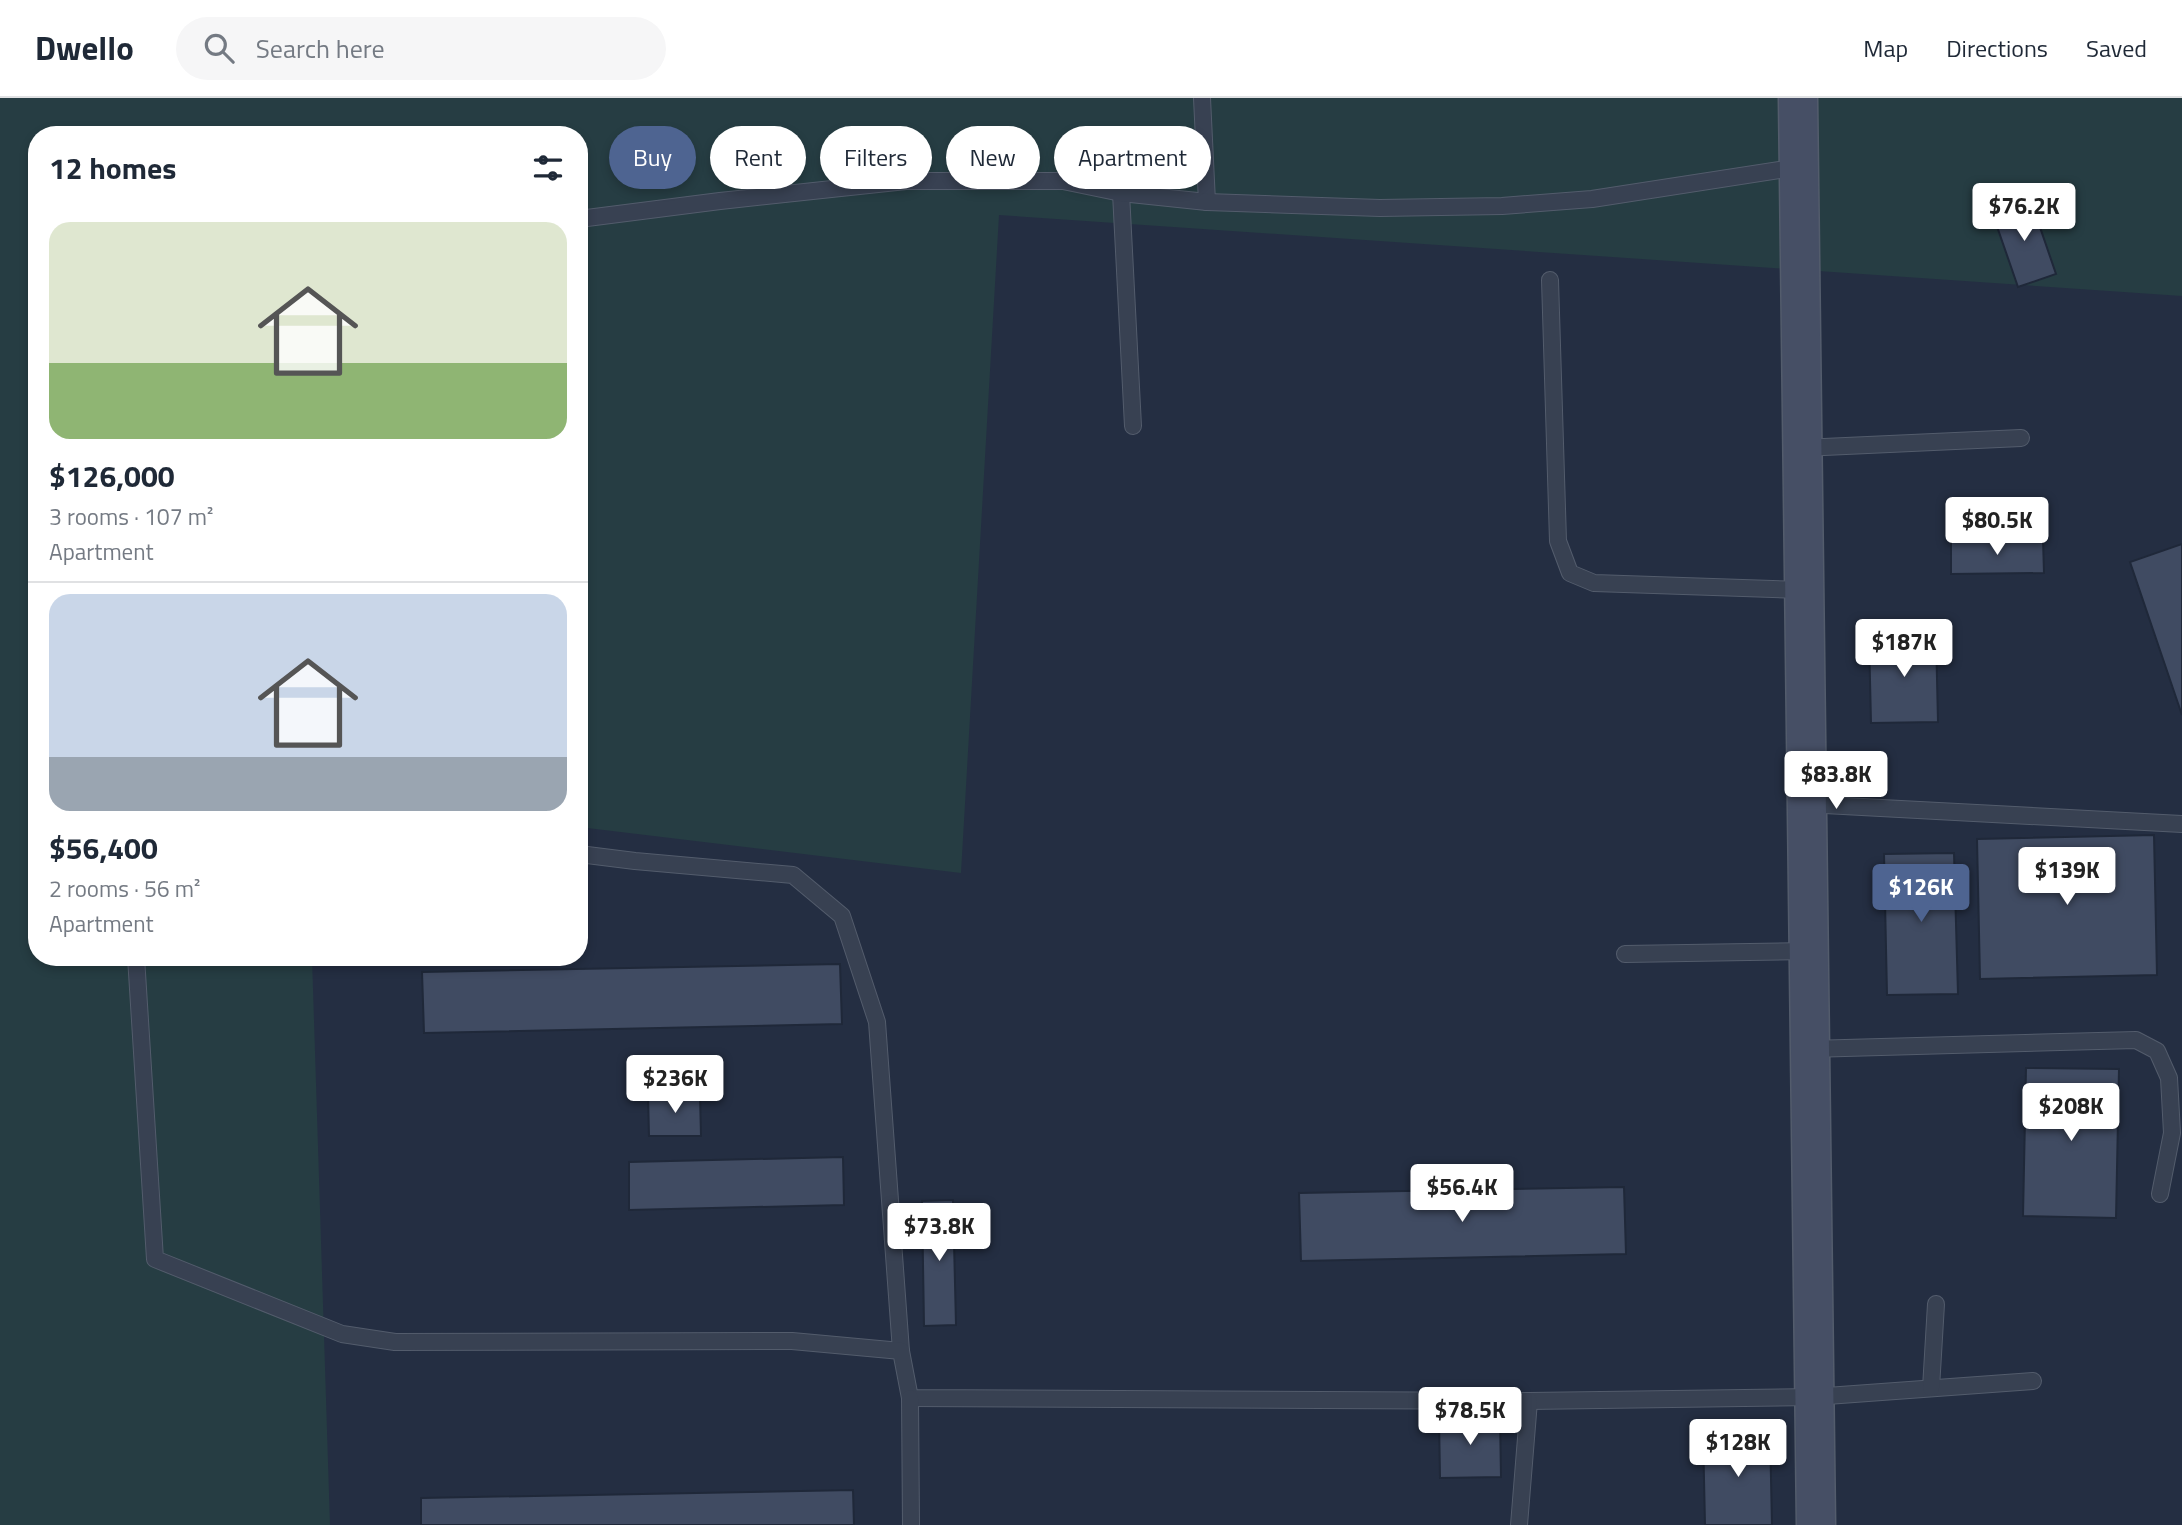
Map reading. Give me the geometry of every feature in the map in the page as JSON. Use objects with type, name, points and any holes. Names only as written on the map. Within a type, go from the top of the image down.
[{"type":"main road","points":[[1798,98],[1816,1525]]},
{"type":"lane","points":[[1202,98],[1207,202]]},
{"type":"lane","points":[[588,218],[906,181],[1063,181],[1121,193],[1207,202],[1380,208],[1502,206],[1592,199],[1799,167]]},
{"type":"lane","points":[[1121,193],[1133,426]]},
{"type":"lane","points":[[1550,280],[1558,541],[1570,573],[1594,583],[1804,590]]},
{"type":"lane","points":[[1802,448],[2021,438]]},
{"type":"lane","points":[[1806,804],[2182,824]]},
{"type":"lane","points":[[588,855],[793,875],[842,916],[877,1022],[901,1351],[910,1398],[911,1525]]},
{"type":"lane","points":[[1625,954],[1808,951]]},
{"type":"lane","points":[[137,966],[155,1259],[342,1334],[395,1342],[792,1341],[901,1351]]},
{"type":"lane","points":[[1809,1049],[2136,1040],[2157,1051],[2169,1078],[2172,1133],[2160,1194]]},
{"type":"lane","points":[[1931,1388],[1936,1304]]},
{"type":"lane","points":[[910,1398],[1529,1401],[1813,1397],[2033,1381]]},
{"type":"lane","points":[[1519,1525],[1529,1401]]},
{"type":"green space","points":[[0,98],[2182,98],[2182,296],[999,215],[961,873],[588,828],[588,126],[28,126],[28,966],[312,966],[330,1525],[0,1525]]},
{"type":"building","points":[[2030,198],[2056,274],[2018,287],[1992,212]]},
{"type":"building","points":[[2043,539],[2044,573],[1951,574],[1951,541]]},
{"type":"building","points":[[2182,544],[2182,715],[2130,562]]},
{"type":"building","points":[[1936,635],[1938,722],[1871,723],[1869,637]]},
{"type":"building","points":[[2154,835],[2157,975],[1980,979],[1977,839]]},
{"type":"building","points":[[1954,853],[1958,994],[1887,995],[1884,854]]},
{"type":"building","points":[[840,964],[842,1024],[424,1033],[422,972]]},
{"type":"building","points":[[2026,1068],[2119,1069],[2116,1218],[2023,1216]]},
{"type":"building","points":[[700,1094],[701,1136],[649,1136],[648,1095]]},
{"type":"building","points":[[843,1157],[844,1205],[629,1210],[629,1162]]},
{"type":"building","points":[[1624,1187],[1626,1254],[1301,1261],[1299,1193]]},
{"type":"building","points":[[953,1200],[956,1325],[924,1326],[922,1201]]},
{"type":"building","points":[[1500,1416],[1501,1477],[1440,1478],[1439,1418]]},
{"type":"building","points":[[1770,1432],[1772,1525],[1705,1525],[1703,1433]]},
{"type":"building","points":[[853,1490],[854,1525],[421,1525],[421,1498]]}]
